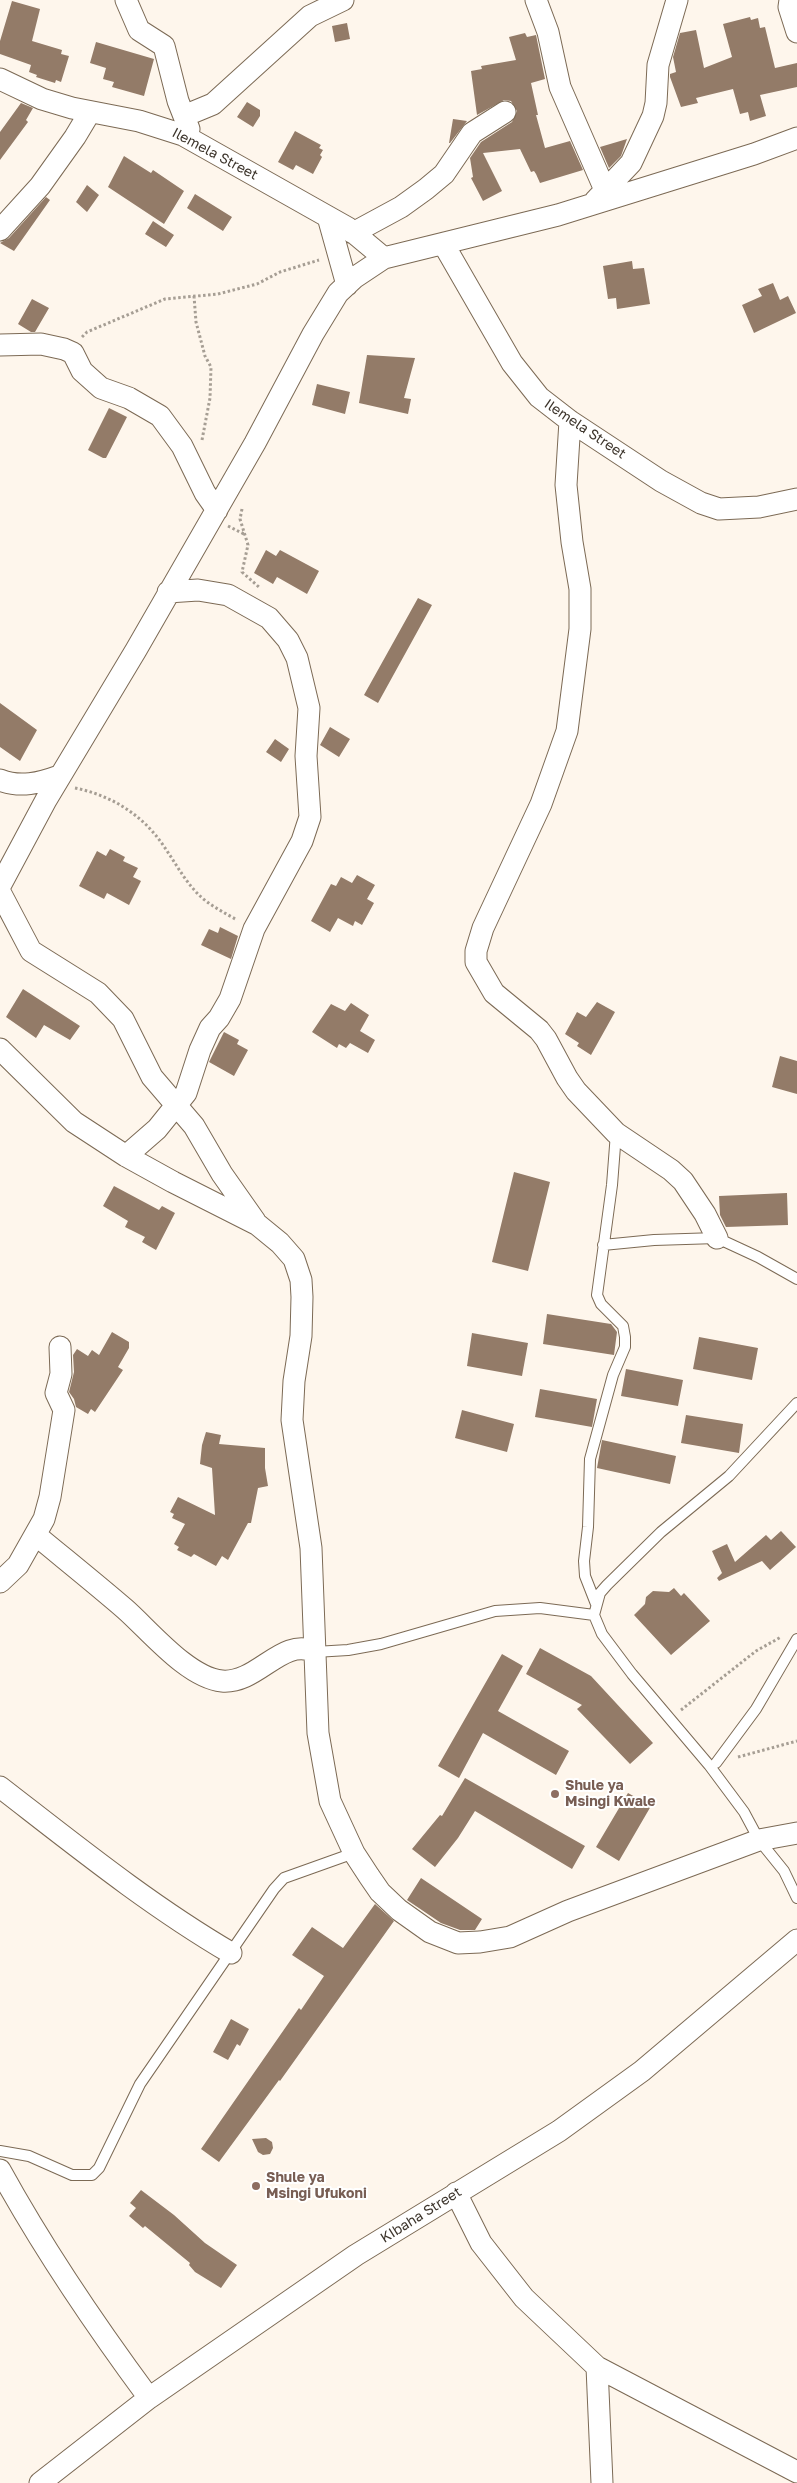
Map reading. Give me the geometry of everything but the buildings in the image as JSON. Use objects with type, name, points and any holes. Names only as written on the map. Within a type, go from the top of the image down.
[{"type":"street","points":[[126,0],[139,30],[164,46],[178,101],[192,140]]},
{"type":"street","points":[[184,116],[213,104],[310,16],[343,0]]},
{"type":"street","points":[[536,0],[548,32],[560,87],[599,196]]},
{"type":"street","points":[[599,196],[631,163],[653,116],[656,103],[658,65],[677,0]]},
{"type":"street","points":[[790,0],[789,7],[797,32]]},
{"type":"street","name":"Ilemela Street","points":[[0,79],[42,99],[90,112],[162,127],[192,140],[353,232],[384,258]]},
{"type":"street","points":[[0,230],[40,186],[90,112]]},
{"type":"street","points":[[353,232],[401,207],[426,189],[444,174],[472,133],[505,112]]},
{"type":"street","points":[[0,886],[57,780],[136,650],[256,443],[280,394],[331,302],[354,278],[384,258],[511,228],[599,196],[754,154],[797,138]]},
{"type":"street","points":[[328,217],[348,285]]},
{"type":"street","name":"Ilemela Street","points":[[444,244],[512,363],[539,398],[570,421],[661,481],[701,503],[719,508],[759,507],[797,499]]},
{"type":"street","points":[[0,345],[41,344],[67,350],[73,353],[82,371],[101,388],[129,398],[160,416],[182,446],[205,493],[217,510]]},
{"type":"street","points":[[570,421],[566,485],[572,542],[580,589],[580,629],[567,731],[540,804],[483,928],[476,951],[476,962],[494,993],[539,1030],[572,1085],[616,1133],[671,1170],[683,1181],[705,1214],[717,1238]]},
{"type":"street","points":[[126,1156],[157,1129],[186,1093],[192,1068],[210,1028],[219,1018],[230,999],[254,930],[302,841],[310,817],[306,756],[309,708],[297,658],[288,640],[270,618],[228,595],[198,590],[168,592]]},
{"type":"street","points":[[0,780],[12,784],[26,784],[57,780]]},
{"type":"street","points":[[0,892],[31,951],[84,984],[112,1006],[131,1031],[152,1077],[194,1126],[222,1174],[258,1225]]},
{"type":"street","points":[[0,1049],[74,1122],[126,1156],[258,1225],[289,1252],[294,1259],[301,1280],[301,1336],[294,1381],[292,1420],[311,1548],[318,1734],[330,1801],[354,1853],[380,1892],[399,1910],[430,1932],[458,1943],[480,1942],[510,1937],[577,1908],[759,1840],[797,1833]]},
{"type":"street","points":[[0,1582],[18,1565],[36,1536],[50,1496],[64,1410],[56,1393],[61,1374],[60,1347]]},
{"type":"street","points":[[36,1536],[127,1611],[157,1641],[201,1674],[210,1678],[222,1681],[240,1679],[290,1649],[304,1648],[316,1652]]},
{"type":"street","points":[[0,1787],[166,1912],[230,1953]]},
{"type":"street","name":"KIbaha Street","points":[[40,2483],[149,2398],[356,2255],[559,2131],[642,2071],[797,1940]]},
{"type":"street","points":[[0,2170],[45,2249],[104,2337],[149,2398]]},
{"type":"street","points":[[456,2193],[481,2243],[524,2298],[597,2367],[797,2472]]},
{"type":"street","points":[[597,2367],[602,2483]]},
{"type":"lane","points":[[596,1604],[585,1576],[584,1561],[588,1527],[590,1459],[613,1375],[625,1347],[623,1326],[601,1304],[597,1294],[612,1185],[616,1133]]},
{"type":"lane","points":[[603,1246],[654,1240],[717,1238],[758,1257],[797,1279]]},
{"type":"lane","points":[[797,1403],[729,1476],[634,1558],[604,1589],[596,1604],[594,1615],[602,1634],[668,1719],[709,1765],[744,1812],[759,1840],[784,1871],[797,1898]]},
{"type":"lane","points":[[316,1652],[348,1650],[381,1644],[495,1612],[540,1608],[594,1615]]},
{"type":"lane","points":[[716,1763],[756,1708],[797,1639]]},
{"type":"lane","points":[[0,2150],[35,2158],[72,2175],[92,2176],[99,2168],[140,2084],[274,1889],[284,1878],[354,1853]]},
{"type":"path","points":[[67,350],[87,332],[165,299],[218,294],[257,284],[280,272],[339,254]]},
{"type":"path","points":[[194,296],[196,322],[205,356],[210,367],[210,398],[195,470]]},
{"type":"path","points":[[243,505],[240,518],[248,545],[242,572],[261,589],[263,595]]},
{"type":"path","points":[[57,780],[98,792],[119,803],[144,823],[162,844],[181,874],[200,897],[254,930]]},
{"type":"path","points":[[668,1719],[756,1651],[784,1636]]},
{"type":"path","points":[[716,1763],[797,1741]]},
{"type":"place","name":"Shule ya Msingi Kwale","points":[[555,1794]]},
{"type":"place","name":"Shule ya Msingi Ufukoni","points":[[256,2186]]}]
